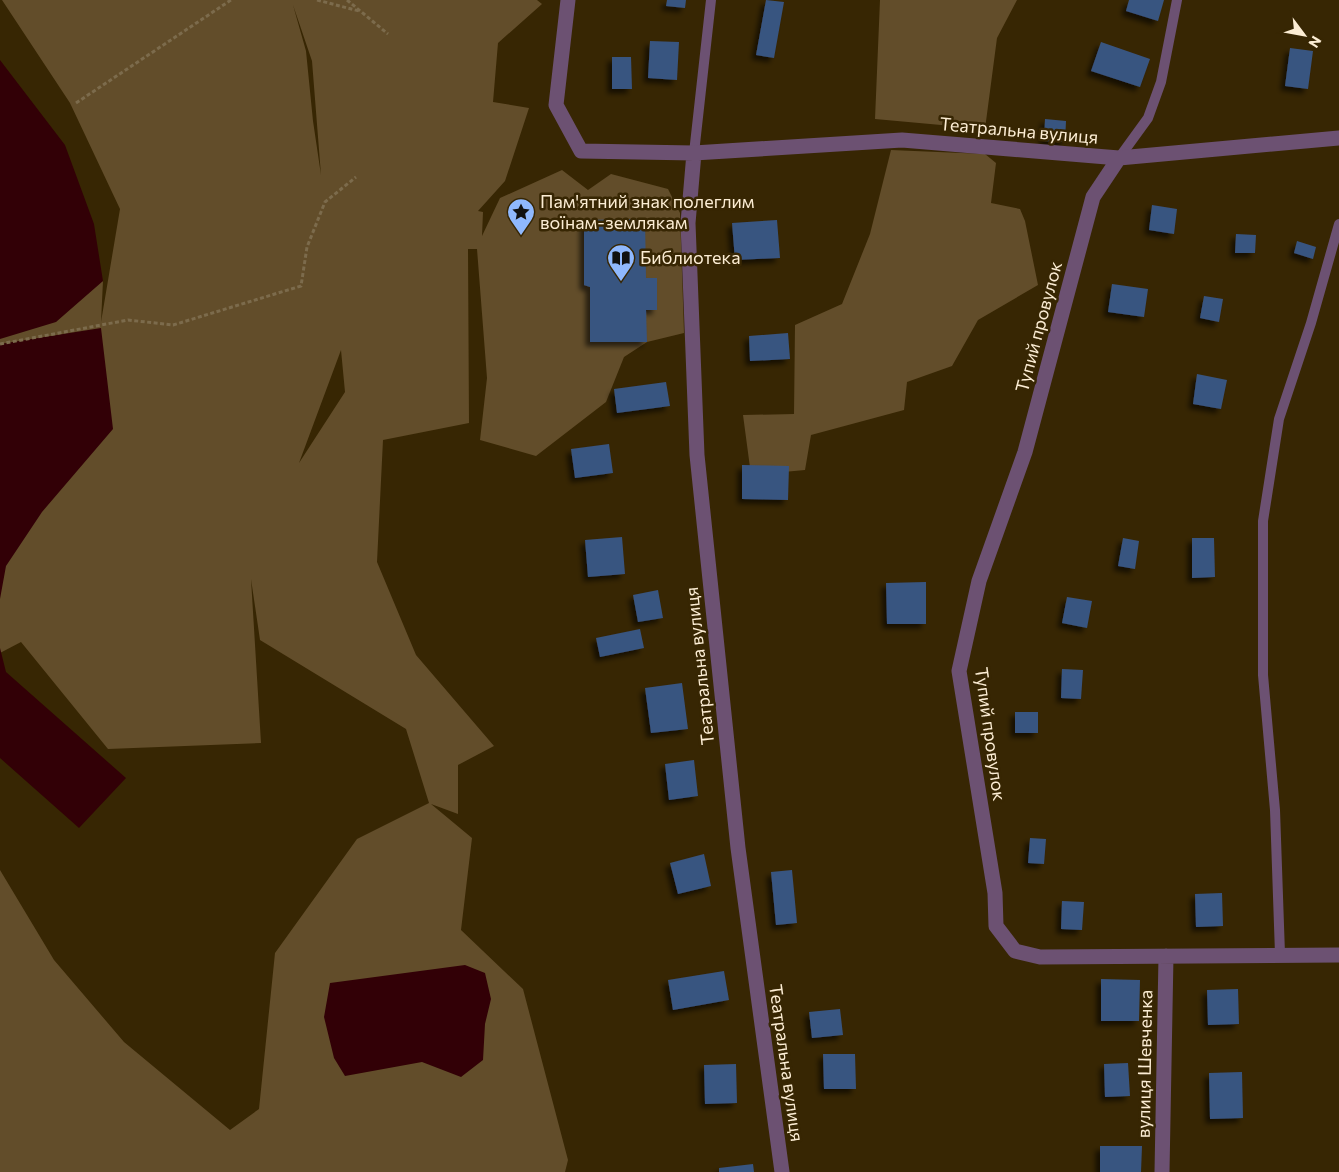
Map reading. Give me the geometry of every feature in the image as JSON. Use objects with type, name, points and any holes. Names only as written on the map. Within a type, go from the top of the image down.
[{"type":"street","name":"Театральна вулиця","points":[[568,0],[556,105],[580,151],[694,153],[902,140],[1119,158],[1339,138]]},
{"type":"street","name":"Театральна вулиця","points":[[694,153],[688,223],[697,455],[738,848],[782,1172]]},
{"type":"street","name":"Тупий провулок","points":[[1119,158],[1093,197],[1025,452],[979,581],[959,671],[995,893],[996,926],[1015,951],[1040,957],[1339,955]]},
{"type":"street","name":"вулиця Шевченка","points":[[1162,1172],[1166,956]]},
{"type":"lane","points":[[694,153],[711,0]]},
{"type":"lane","points":[[1119,158],[1148,118],[1161,82],[1177,0]]},
{"type":"lane","points":[[1280,954],[1275,810],[1263,675],[1263,521],[1279,419],[1311,323],[1339,224]]},
{"type":"path","points":[[76,103],[231,0]]},
{"type":"path","points":[[317,0],[359,11]]},
{"type":"path","points":[[347,0],[388,34]]},
{"type":"path","points":[[0,344],[128,320],[173,325],[301,286],[308,247],[325,202],[356,177]]},
{"type":"shaded area","points":[[2,0],[537,0],[542,4],[498,43],[493,102],[529,108],[505,181],[478,211],[483,212],[482,236],[500,198],[562,170],[588,190],[611,174],[668,189],[680,213],[684,333],[647,342],[624,357],[606,402],[536,456],[480,440],[487,378],[477,249],[468,249],[469,423],[383,440],[377,562],[416,655],[494,746],[458,765],[458,814],[431,804],[472,838],[461,930],[523,989],[568,1160],[565,1172],[0,1172],[0,870],[54,960],[124,1042],[230,1130],[259,1109],[275,953],[357,839],[429,803],[406,729],[260,640],[251,579],[261,743],[108,749],[21,642],[0,653],[0,323],[103,281],[101,322],[120,209],[70,103]],"holes":[[[293,5],[312,61],[321,175],[306,51]],[[341,350],[345,392],[299,463]]]},
{"type":"shaded area","points":[[880,0],[1017,0],[997,38],[985,129],[875,119]]},
{"type":"shaded area","points":[[0,60],[65,145],[94,224],[103,281],[56,322],[0,339]]},
{"type":"shaded area","points":[[891,150],[985,154],[996,163],[991,203],[1020,209],[1025,221],[1038,285],[978,320],[952,366],[907,382],[904,410],[811,435],[805,470],[751,475],[743,415],[794,414],[795,325],[842,304],[870,234]]},
{"type":"shaded area","points":[[101,328],[113,429],[42,512],[6,566],[0,599],[0,344]]},
{"type":"shaded area","points":[[0,648],[6,672],[126,778],[79,828],[0,758]]},
{"type":"shaded area","points":[[465,965],[485,973],[491,999],[485,1024],[483,1060],[461,1077],[422,1062],[345,1076],[334,1058],[324,1017],[330,983]]},
{"type":"building","points":[[667,0],[686,0],[685,8],[666,6]]},
{"type":"building","points":[[766,0],[784,2],[774,58],[756,55]]},
{"type":"building","points":[[1129,0],[1164,0],[1158,21],[1126,11]]},
{"type":"building","points":[[650,41],[679,42],[677,80],[648,78]]},
{"type":"building","points":[[1101,42],[1150,59],[1140,87],[1091,71]]},
{"type":"building","points":[[1290,48],[1313,51],[1308,89],[1285,86]]},
{"type":"building","points":[[612,57],[631,57],[632,89],[612,89]]},
{"type":"building","points":[[1045,119],[1066,121],[1065,142],[1044,141]]},
{"type":"building","points":[[1152,205],[1177,209],[1174,234],[1149,230]]},
{"type":"building","name":"Библиотека","points":[[645,219],[646,278],[657,278],[657,310],[646,310],[647,342],[590,342],[590,287],[584,285],[584,220]]},
{"type":"building","points":[[777,220],[780,258],[735,260],[732,223]]},
{"type":"building","points":[[1236,234],[1256,235],[1255,253],[1235,253]]},
{"type":"building","points":[[1297,241],[1316,247],[1313,259],[1294,253]]},
{"type":"building","points":[[1112,284],[1148,289],[1144,317],[1108,312]]},
{"type":"building","points":[[1204,296],[1223,299],[1219,322],[1200,318]]},
{"type":"building","points":[[788,333],[790,359],[750,361],[749,336]]},
{"type":"building","points":[[1197,374],[1227,380],[1221,409],[1193,404]]},
{"type":"building","points":[[666,382],[670,406],[617,413],[614,389]]},
{"type":"building","points":[[609,444],[613,473],[575,478],[571,449]]},
{"type":"building","points":[[742,465],[789,466],[788,500],[742,499]]},
{"type":"building","points":[[622,537],[625,574],[588,577],[585,540]]},
{"type":"building","points":[[1123,538],[1139,541],[1135,569],[1118,566]]},
{"type":"building","points":[[1192,538],[1214,538],[1215,577],[1192,578]]},
{"type":"building","points":[[926,582],[926,624],[887,624],[886,583]]},
{"type":"building","points":[[658,590],[663,618],[638,622],[633,595]]},
{"type":"building","points":[[1067,597],[1092,601],[1087,628],[1062,623]]},
{"type":"building","points":[[640,629],[644,648],[600,657],[596,638]]},
{"type":"building","points":[[1062,669],[1083,670],[1081,699],[1061,698]]},
{"type":"building","points":[[682,683],[688,729],[651,733],[645,688]]},
{"type":"building","points":[[1015,712],[1038,712],[1038,733],[1015,733]]},
{"type":"building","points":[[694,760],[698,796],[669,800],[665,764]]},
{"type":"building","points":[[1030,838],[1046,839],[1044,864],[1028,863]]},
{"type":"building","points":[[704,854],[711,886],[678,894],[670,863]]},
{"type":"building","points":[[792,870],[797,923],[776,925],[771,872]]},
{"type":"building","points":[[1222,893],[1223,926],[1196,927],[1195,894]]},
{"type":"building","points":[[1062,901],[1084,902],[1082,930],[1061,929]]},
{"type":"building","points":[[724,971],[729,1000],[673,1010],[668,980]]},
{"type":"building","points":[[1101,979],[1140,980],[1139,1021],[1101,1021]]},
{"type":"building","points":[[1238,989],[1239,1024],[1208,1025],[1207,990]]},
{"type":"building","points":[[840,1009],[843,1035],[812,1038],[809,1012]]},
{"type":"building","points":[[823,1054],[855,1054],[856,1089],[824,1089]]},
{"type":"building","points":[[1128,1063],[1130,1096],[1105,1097],[1104,1064]]},
{"type":"building","points":[[736,1064],[737,1103],[705,1104],[704,1065]]},
{"type":"building","points":[[1242,1072],[1243,1118],[1210,1119],[1209,1073]]},
{"type":"building","points":[[1100,1146],[1142,1146],[1141,1172],[1100,1172]]},
{"type":"building","points":[[753,1164],[754,1172],[719,1172],[719,1168]]},
{"type":"place","name":"Пам'ятний знак полеглим воїнам-землякам","points":[[521,236]]},
{"type":"place","name":"Библиотека","points":[[621,282]]}]
